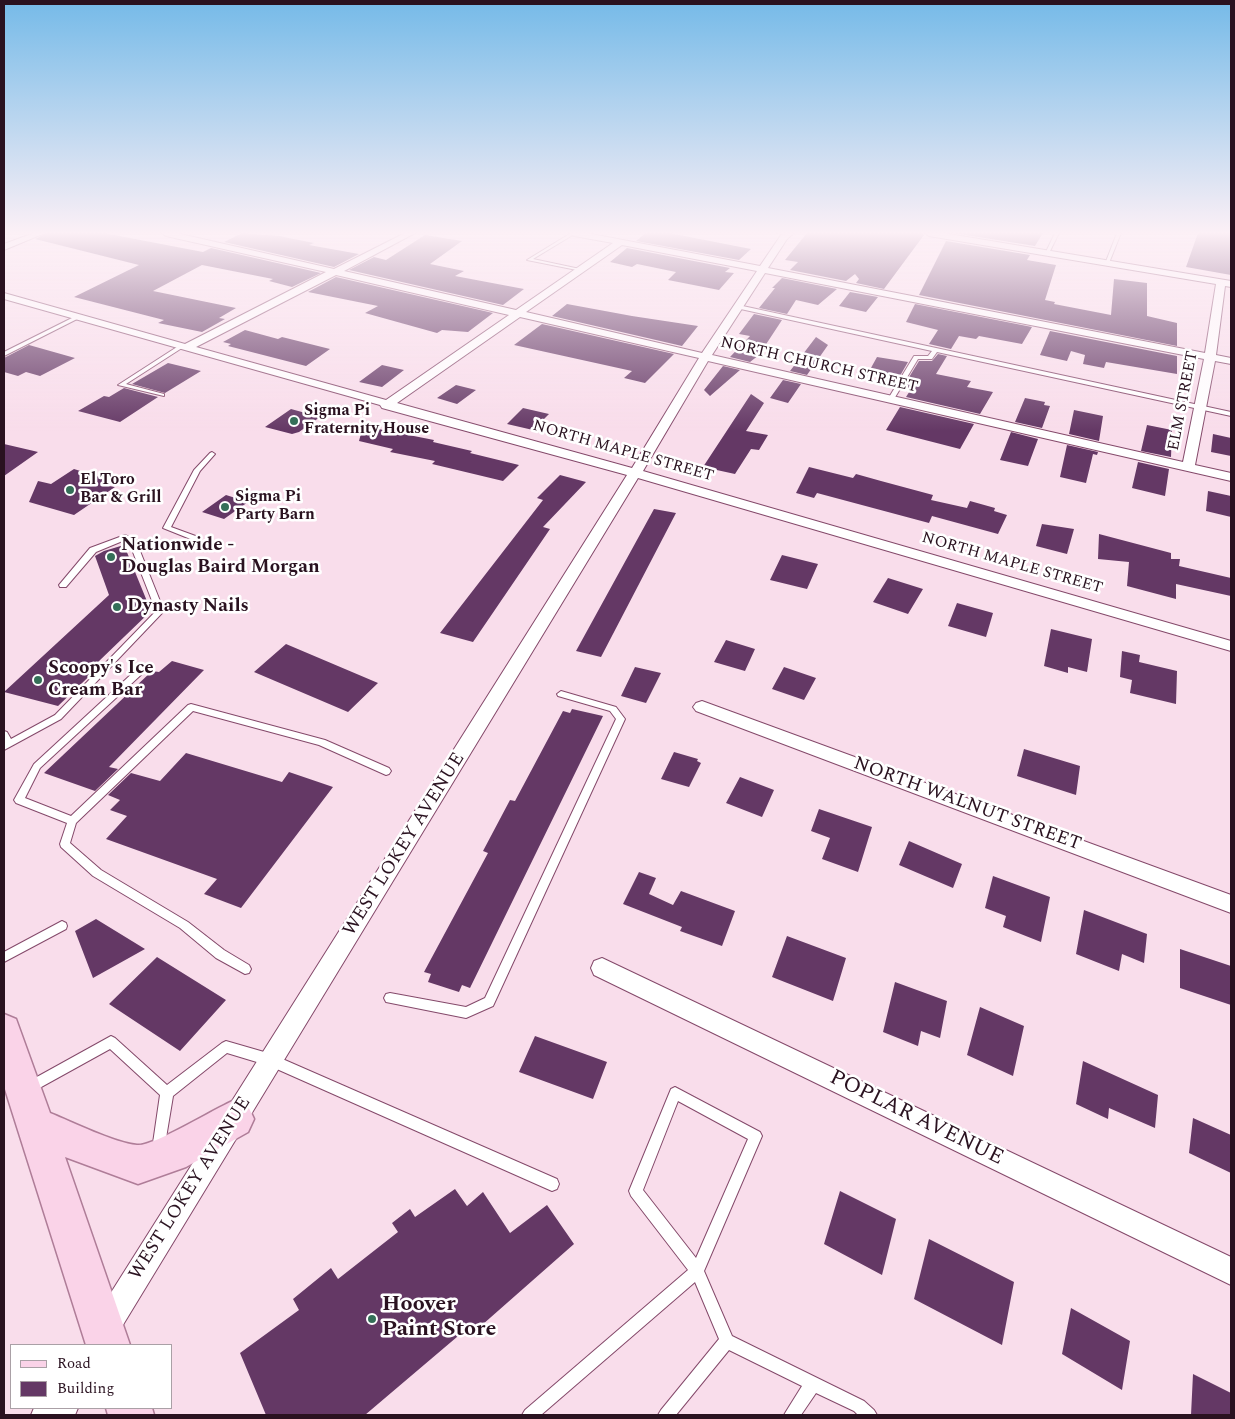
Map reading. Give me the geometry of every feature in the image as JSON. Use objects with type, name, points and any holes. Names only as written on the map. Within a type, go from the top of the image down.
[{"type":"main road","points":[[4,1031],[18,1083],[36,1126],[102,1341]]},
{"type":"main road","points":[[36,1126],[102,1153],[138,1165],[172,1153],[235,1119]]},
{"type":"street","name":"NORTH MAPLE STREET","points":[[15,299],[635,473],[1231,646]]},
{"type":"street","points":[[185,347],[282,299]]},
{"type":"street","name":"NORTH CHURCH STREET","points":[[456,299],[1231,477]]},
{"type":"street","points":[[386,404],[538,299]]},
{"type":"street","name":"WEST LOKEY AVENUE","points":[[102,1341],[235,1119],[635,473],[704,357],[743,299]]},
{"type":"street","points":[[915,299],[1231,361]]},
{"type":"street","name":"ELM STREET","points":[[1188,467],[1222,299]]},
{"type":"street","name":"NORTH WALNUT STREET","points":[[702,707],[1231,904]]},
{"type":"street","name":"POPLAR AVENUE","points":[[602,968],[1231,1271]]},
{"type":"lane","points":[[738,307],[1231,414]]},
{"type":"lane","points":[[4,354],[78,317]]},
{"type":"lane","points":[[162,395],[121,385],[185,347]]},
{"type":"lane","points":[[890,399],[916,357],[930,358],[935,350]]},
{"type":"lane","points":[[198,540],[167,528],[197,470],[212,454]]},
{"type":"lane","points":[[4,734],[6,745],[58,717],[160,611],[132,540],[125,537],[93,550],[63,585]]},
{"type":"lane","points":[[72,821],[19,800],[37,766],[140,671]]},
{"type":"lane","points":[[390,998],[466,1013],[489,1002],[621,719],[613,709],[561,694]]},
{"type":"lane","points":[[245,969],[220,954],[184,925],[98,873],[65,844],[72,821],[191,707],[322,742],[386,771]]},
{"type":"lane","points":[[4,957],[62,926]]},
{"type":"lane","points":[[18,1083],[111,1042],[167,1093]]},
{"type":"lane","points":[[156,1159],[167,1093],[226,1047],[272,1060],[552,1184]]},
{"type":"lane","points":[[530,1415],[697,1271],[756,1136],[675,1092],[636,1191],[697,1271],[727,1341],[859,1406],[869,1415]]},
{"type":"lane","points":[[666,1415],[727,1341]]},
{"type":"lane","points":[[792,1415],[813,1383]]},
{"type":"building","points":[[83,299],[193,299],[236,308],[219,318],[225,319],[202,332],[158,323],[164,320]]},
{"type":"building","points":[[344,299],[433,299],[493,313],[468,332],[442,330],[437,333],[365,313],[378,306]]},
{"type":"building","points":[[478,299],[511,299],[503,305]]},
{"type":"building","points":[[766,299],[825,299],[818,305],[796,300],[787,314],[759,308]]},
{"type":"building","points":[[844,299],[876,299],[866,312],[839,306]]},
{"type":"building","points":[[940,299],[1045,299],[1055,302],[1054,304],[1111,315],[1112,299],[1147,299],[1147,316],[1177,323],[1177,346]]},
{"type":"building","points":[[567,304],[698,326],[682,346],[552,316]]},
{"type":"building","points":[[915,304],[1032,327],[1022,344],[979,336],[976,339],[959,336],[951,349],[929,344],[938,330],[906,322]]},
{"type":"building","points":[[754,314],[782,320],[759,355],[750,362],[730,357],[750,336],[739,334]]},
{"type":"building","points":[[542,324],[674,354],[645,383],[624,378],[632,371],[514,345]]},
{"type":"building","points":[[245,330],[278,339],[282,337],[330,349],[306,366],[228,346],[231,344],[223,342]]},
{"type":"building","points":[[1050,331],[1177,356],[1177,374],[1106,362],[1104,368],[1083,364],[1085,355],[1071,351],[1067,361],[1040,355]]},
{"type":"building","points":[[816,337],[828,345],[807,375],[790,371]]},
{"type":"building","points":[[29,345],[75,358],[40,376],[26,372],[18,376],[4,372],[4,358]]},
{"type":"building","points":[[938,354],[947,356],[936,374],[971,381],[967,387],[993,392],[980,414],[906,397],[911,389],[903,387],[919,361],[932,361]]},
{"type":"building","points":[[877,357],[908,362],[897,381],[867,375]]},
{"type":"building","points":[[168,363],[201,371],[165,393],[132,384]]},
{"type":"building","points":[[382,365],[404,370],[382,387],[359,382]]},
{"type":"building","points":[[723,366],[740,370],[710,396],[704,390]]},
{"type":"building","points":[[783,380],[801,384],[788,403],[770,398]]},
{"type":"building","points":[[456,385],[476,390],[457,404],[437,398]]},
{"type":"building","points":[[124,388],[158,397],[120,422],[78,411],[104,396],[109,397]]},
{"type":"building","points":[[751,394],[764,403],[746,431],[768,435],[759,450],[751,449],[735,474],[703,467]]},
{"type":"building","points":[[1025,398],[1045,402],[1044,405],[1050,406],[1042,428],[1015,422]]},
{"type":"building","points":[[900,407],[974,424],[960,449],[886,430]]},
{"type":"building","points":[[523,408],[549,414],[533,430],[507,424]]},
{"type":"building","name":"Sigma Pi Fraternity House","points":[[291,409],[320,417],[299,432],[292,434],[265,427]]},
{"type":"building","points":[[1074,410],[1103,416],[1099,441],[1069,434]]},
{"type":"building","points":[[1147,425],[1172,430],[1171,457],[1141,451]]},
{"type":"building","points":[[363,426],[434,440],[433,442],[472,451],[470,453],[519,465],[503,481],[432,464],[435,461],[390,452],[393,449],[359,441]]},
{"type":"building","points":[[1011,432],[1038,439],[1028,466],[1000,460]]},
{"type":"building","points":[[1213,434],[1231,438],[1231,456],[1211,452]]},
{"type":"building","points":[[4,444],[34,451],[38,452],[4,476]]},
{"type":"building","points":[[1067,445],[1098,452],[1097,455],[1093,454],[1086,483],[1060,477]]},
{"type":"building","points":[[1138,462],[1169,469],[1165,496],[1132,488]]},
{"type":"building","points":[[809,467],[853,478],[856,474],[933,495],[931,500],[967,508],[970,501],[995,508],[994,511],[1007,515],[998,534],[932,516],[929,523],[817,493],[814,498],[796,493]]},
{"type":"building","points":[[74,469],[115,482],[109,486],[115,487],[74,515],[29,502],[38,481],[51,484]]},
{"type":"building","points":[[560,475],[586,482],[543,527],[550,529],[473,642],[440,633],[543,500],[537,498]]},
{"type":"building","points":[[1208,491],[1231,496],[1231,517],[1206,511]]},
{"type":"building","name":"Sigma Pi Party Barn","points":[[226,495],[248,502],[224,519],[202,512]]},
{"type":"building","points":[[654,509],[676,513],[601,657],[576,651]]},
{"type":"building","points":[[1042,524],[1074,529],[1067,554],[1036,546]]},
{"type":"building","points":[[1099,534],[1171,553],[1171,559],[1180,559],[1179,566],[1231,578],[1231,596],[1176,584],[1176,599],[1127,586],[1129,562],[1098,559]]},
{"type":"building","points":[[124,545],[151,611],[98,662],[103,663],[58,706],[4,692],[109,595],[95,556]]},
{"type":"building","points":[[782,555],[818,564],[807,589],[770,580]]},
{"type":"building","points":[[888,578],[923,589],[908,614],[873,602]]},
{"type":"building","points":[[957,603],[993,613],[986,637],[948,626]]},
{"type":"building","points":[[1051,629],[1092,639],[1087,672],[1068,667],[1068,673],[1044,666]]},
{"type":"building","points":[[726,640],[755,649],[745,671],[714,662]]},
{"type":"building","points":[[286,644],[378,683],[348,712],[254,672]]},
{"type":"building","points":[[1122,651],[1140,655],[1139,662],[1177,671],[1176,704],[1130,693],[1132,680],[1120,677]]},
{"type":"building","points":[[172,661],[204,670],[109,767],[118,769],[95,791],[44,773],[152,671],[159,672]]},
{"type":"building","points":[[635,667],[661,673],[646,703],[621,696]]},
{"type":"building","points":[[784,667],[816,678],[804,700],[772,689]]},
{"type":"building","points":[[572,709],[603,716],[470,988],[462,985],[459,992],[428,982],[431,974],[424,972],[488,853],[483,851],[510,800],[515,801],[563,711],[570,713]]},
{"type":"building","points":[[1024,749],[1080,766],[1076,795],[1017,776]]},
{"type":"building","points":[[674,752],[698,759],[697,761],[701,763],[689,787],[661,779]]},
{"type":"building","points":[[186,753],[282,782],[289,772],[333,787],[241,908],[204,894],[217,879],[106,839],[127,816],[110,810],[120,800],[108,795],[131,773],[160,781]]},
{"type":"building","points":[[740,777],[774,790],[762,817],[726,803]]},
{"type":"building","points":[[819,809],[872,827],[858,872],[822,859],[830,838],[811,831]]},
{"type":"building","points":[[909,841],[962,864],[953,888],[899,865]]},
{"type":"building","points":[[639,872],[656,878],[649,894],[673,905],[681,891],[735,911],[722,946],[680,931],[682,927],[623,904]]},
{"type":"building","points":[[993,876],[1050,897],[1041,942],[1003,927],[1006,916],[985,908]]},
{"type":"building","points":[[1084,910],[1147,934],[1144,963],[1122,954],[1119,971],[1076,954]]},
{"type":"building","points":[[96,919],[145,949],[93,978],[75,931]]},
{"type":"building","points":[[787,936],[846,958],[833,1001],[772,977]]},
{"type":"building","points":[[1180,949],[1231,966],[1231,1005],[1180,988]]},
{"type":"building","points":[[157,957],[226,1000],[180,1051],[109,1004]]},
{"type":"building","points":[[895,982],[947,1001],[940,1038],[921,1031],[918,1046],[883,1032]]},
{"type":"building","points":[[980,1007],[1024,1026],[1013,1076],[967,1055]]},
{"type":"building","points":[[535,1036],[607,1062],[593,1099],[519,1072]]},
{"type":"building","points":[[1083,1061],[1158,1095],[1155,1128],[1109,1108],[1108,1119],[1076,1104]]},
{"type":"building","points":[[1193,1118],[1231,1135],[1231,1173],[1189,1153]]},
{"type":"building","points":[[455,1189],[467,1206],[483,1192],[510,1233],[547,1205],[574,1244],[482,1325],[464,1331],[365,1415],[266,1415],[240,1353],[299,1310],[293,1299],[331,1268],[338,1279],[398,1232],[392,1223],[410,1209],[415,1217]]},
{"type":"building","points":[[840,1191],[896,1219],[882,1275],[824,1244]]},
{"type":"building","points":[[929,1239],[1014,1282],[1002,1345],[914,1299]]},
{"type":"building","points":[[1071,1308],[1130,1341],[1122,1390],[1062,1354]]},
{"type":"building","points":[[1193,1374],[1231,1393],[1231,1415],[1191,1415]]},
{"type":"place","name":"Sigma Pi Fraternity House","points":[[294,421]]},
{"type":"place","name":"El Toro Bar & Grill","points":[[70,490]]},
{"type":"place","name":"Sigma Pi Party Barn","points":[[225,507]]},
{"type":"place","name":"Nationwide - Douglas Baird Morgan","points":[[111,557]]},
{"type":"place","name":"Dynasty Nails","points":[[117,607]]},
{"type":"place","name":"Scoopy's Ice Cream Bar","points":[[38,680]]},
{"type":"place","name":"Hoover Paint Store","points":[[372,1319]]}]
